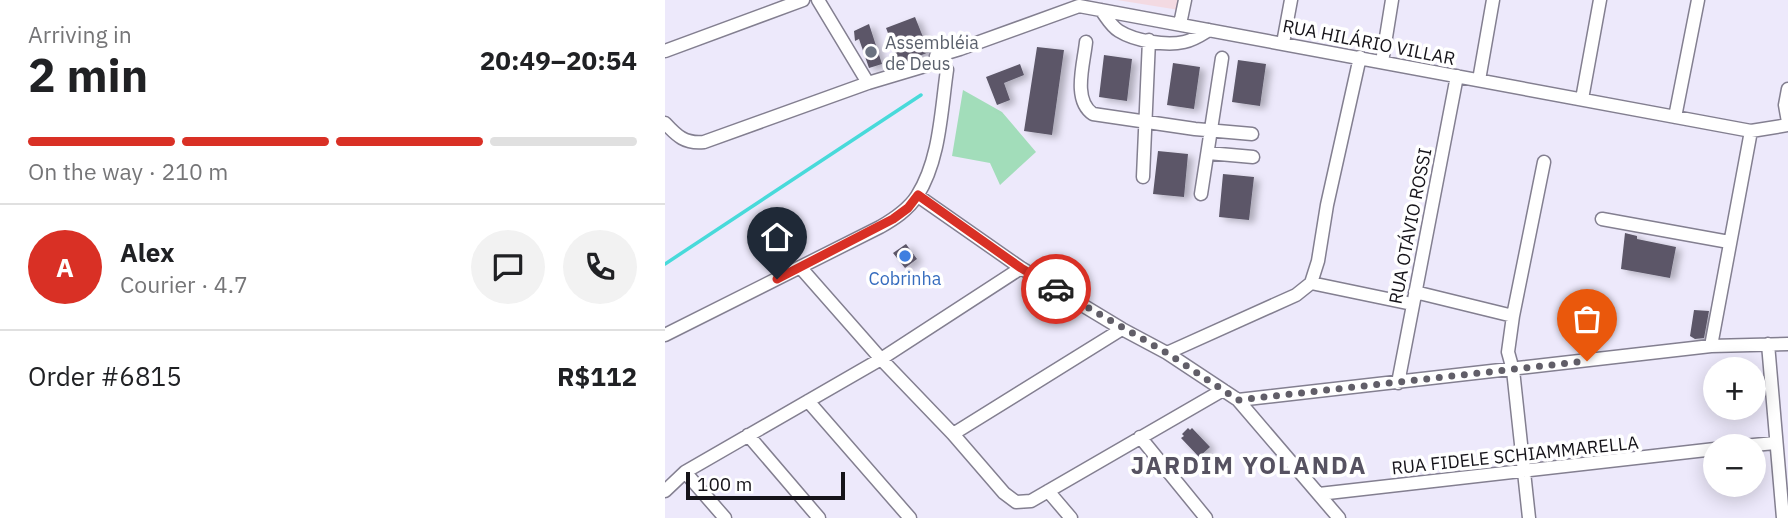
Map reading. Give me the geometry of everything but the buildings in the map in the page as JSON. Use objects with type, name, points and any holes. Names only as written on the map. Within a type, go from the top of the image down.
[{"type":"street","points":[[665,51],[803,0]]},
{"type":"street","points":[[818,0],[868,83]]},
{"type":"street","points":[[1180,24],[1185,0]]},
{"type":"street","points":[[1283,43],[1291,0]]},
{"type":"street","points":[[1382,62],[1392,0]]},
{"type":"street","points":[[1479,80],[1493,0]]},
{"type":"street","points":[[1582,99],[1600,0]]},
{"type":"street","points":[[1675,117],[1698,0]]},
{"type":"street","name":"RUA HILÁRIO VILLAR","points":[[665,123],[680,139],[695,143],[704,142],[935,62],[938,54],[944,51],[950,52],[1080,3],[1101,10],[1752,131],[1788,124]]},
{"type":"street","points":[[1101,10],[1120,32],[1149,40],[1183,42],[1197,38],[1209,30]]},
{"type":"street","points":[[1143,177],[1149,40]]},
{"type":"street","points":[[1086,42],[1081,99],[1085,108],[1093,114],[1252,134]]},
{"type":"street","points":[[665,335],[893,219],[908,208],[918,195],[936,143],[947,69],[953,64],[950,52]]},
{"type":"street","points":[[1167,353],[1296,295],[1311,283],[1318,261],[1327,205],[1360,57]]},
{"type":"street","points":[[1201,194],[1222,58]]},
{"type":"street","points":[[935,62],[939,68],[947,69]]},
{"type":"street","name":"RUA OTÁVIO ROSSI","points":[[1398,383],[1457,76]]},
{"type":"street","points":[[1788,89],[1785,105],[1788,124]]},
{"type":"street","points":[[1711,346],[1752,131]]},
{"type":"street","points":[[1208,153],[1253,157]]},
{"type":"street","points":[[1529,518],[1513,370],[1508,352],[1544,162]]},
{"type":"street","points":[[918,195],[1021,268],[1167,353],[1238,400],[1339,518]]},
{"type":"street","points":[[1602,219],[1730,242]]},
{"type":"street","points":[[800,267],[1004,493],[1016,502],[1031,501],[1223,390]]},
{"type":"street","points":[[665,491],[685,472],[881,359],[1021,268]]},
{"type":"street","points":[[1311,283],[1513,316]]},
{"type":"street","points":[[953,434],[1122,329]]},
{"type":"street","points":[[1768,344],[1783,518]]},
{"type":"street","points":[[1238,400],[1711,346],[1788,344]]},
{"type":"street","points":[[808,401],[910,518]]},
{"type":"street","points":[[748,435],[819,518]]},
{"type":"street","points":[[1140,438],[1206,518]]},
{"type":"street","points":[[1766,444],[1775,443]]},
{"type":"street","name":"RUA FIDELE SCHIAMMARELLA","points":[[1319,495],[1703,450]]},
{"type":"street","points":[[685,472],[725,518]]},
{"type":"street","points":[[1048,491],[1071,518]]},
{"type":"shaded area","points":[[1117,0],[1180,0],[1179,10]]},
{"type":"green space","points":[[963,90],[1002,112],[1036,152],[1000,185],[990,163],[952,156]]},
{"type":"waterway","points":[[665,264],[921,95]]},
{"type":"way so far","points":[[1056,289],[1167,353],[1238,400],[1587,361]]},
{"type":"place","name":"Assembléia de Deus","points":[[871,52]]},
{"type":"place","name":"Cobrinha","points":[[905,256]]},
{"type":"district","name":"JARDIM YOLANDA","points":[[1249,465]]},
{"type":"route","points":[[777,279],[893,219],[908,208],[918,195],[1021,268],[1056,289]]}]
